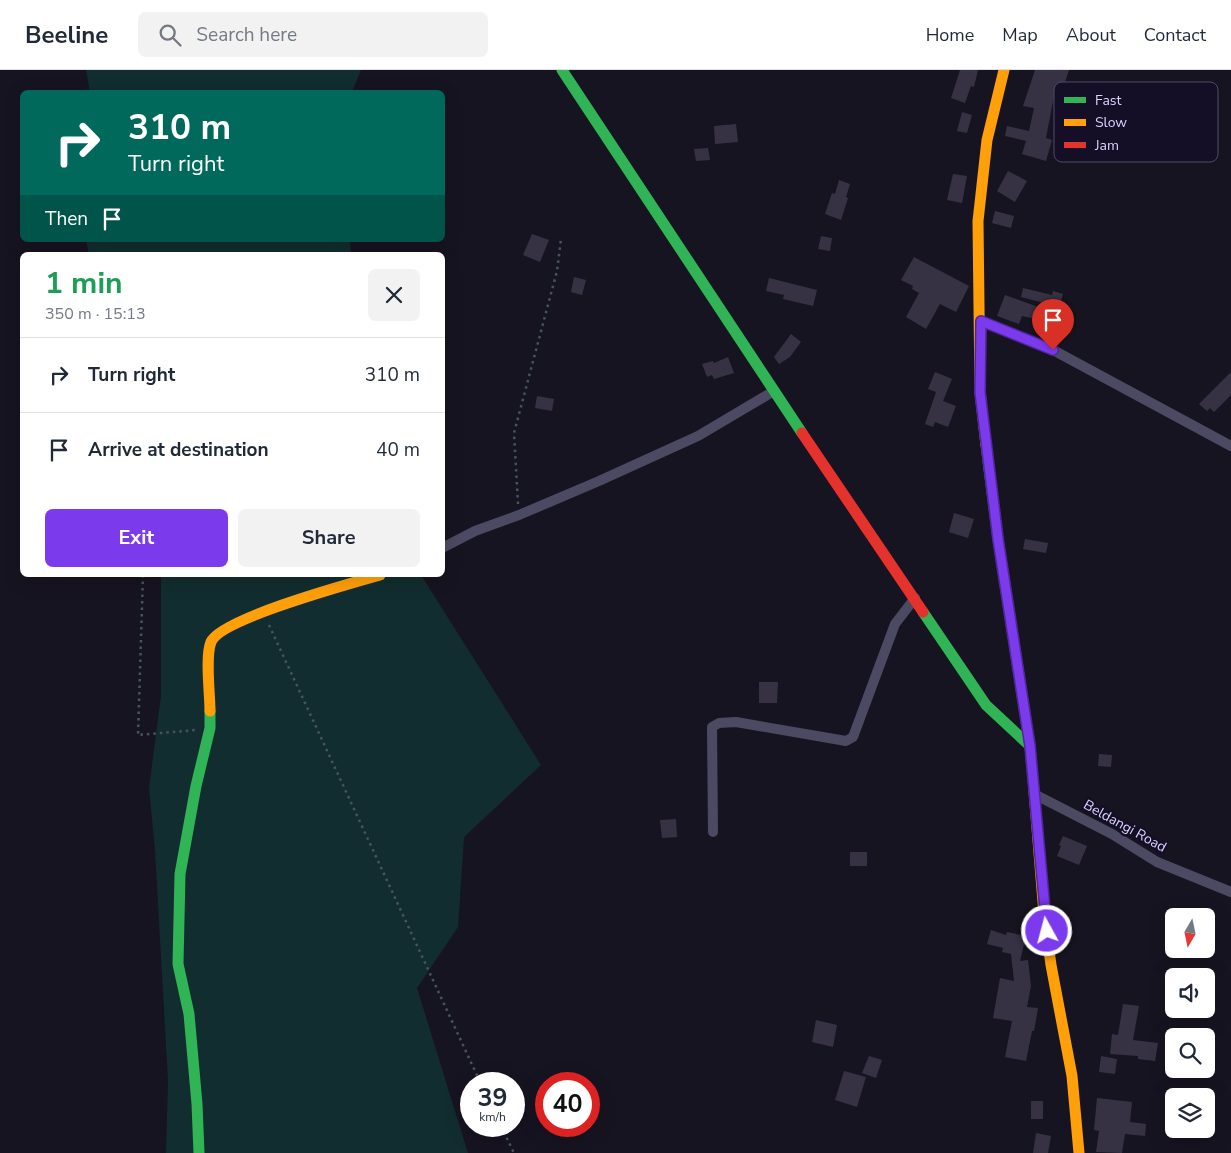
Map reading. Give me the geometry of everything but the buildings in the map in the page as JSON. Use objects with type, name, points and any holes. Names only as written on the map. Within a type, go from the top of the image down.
[{"type":"street","points":[[562,70],[774,391],[986,705],[1030,746]]},
{"type":"street","points":[[1004,70],[987,140],[978,221],[981,321],[980,392],[998,539],[1030,746],[1044,914],[1051,966],[1072,1076],[1079,1153]]},
{"type":"street","points":[[981,321],[1053,350],[1231,446]]},
{"type":"street","points":[[445,546],[475,531],[519,516],[599,482],[698,436],[774,391]]},
{"type":"street","points":[[199,1153],[197,1104],[189,1014],[178,964],[180,874],[196,786],[210,728],[209,654],[211,641],[220,631],[263,612],[326,590],[373,577]]},
{"type":"street","points":[[712,832],[712,727],[719,723],[736,722],[846,741],[853,737],[895,624],[915,598]]},
{"type":"street","name":"Beldangi Road","points":[[1034,794],[1119,838],[1157,862],[1231,892]]},
{"type":"path","points":[[519,516],[514,433],[557,271],[561,239]]},
{"type":"path","points":[[143,577],[138,735],[210,728]]},
{"type":"path","points":[[263,612],[475,1072]]},
{"type":"path","points":[[506,1137],[514,1153]]},
{"type":"green space","points":[[86,70],[361,70],[353,90],[90,90]]},
{"type":"green space","points":[[86,242],[350,242],[351,252],[88,252]]},
{"type":"green space","points":[[161,577],[422,577],[541,765],[464,837],[458,927],[417,988],[460,1127],[460,1137],[463,1137],[468,1153],[166,1153],[168,1081],[155,850],[149,788],[161,696]]},
{"type":"traffic: fast","points":[[562,70],[802,433]]},
{"type":"traffic: fast","points":[[986,445],[998,539],[1030,746],[1034,791]]},
{"type":"traffic: fast","points":[[923,612],[986,705],[1030,746]]},
{"type":"traffic: fast","points":[[199,1153],[197,1104],[189,1014],[178,964],[180,874],[196,786],[210,728],[210,711]]},
{"type":"traffic: slow","points":[[986,445],[980,392],[978,221],[987,140],[1004,70]]},
{"type":"traffic: slow","points":[[210,711],[209,648],[211,642],[220,633],[237,623],[288,603],[373,577]]},
{"type":"traffic: slow","points":[[1034,791],[1044,914],[1051,965],[1072,1076],[1079,1153]]},
{"type":"traffic: jam","points":[[802,433],[923,612]]},
{"type":"route","points":[[1047,931],[1030,746],[998,539],[980,392],[981,321],[1053,350]]}]
